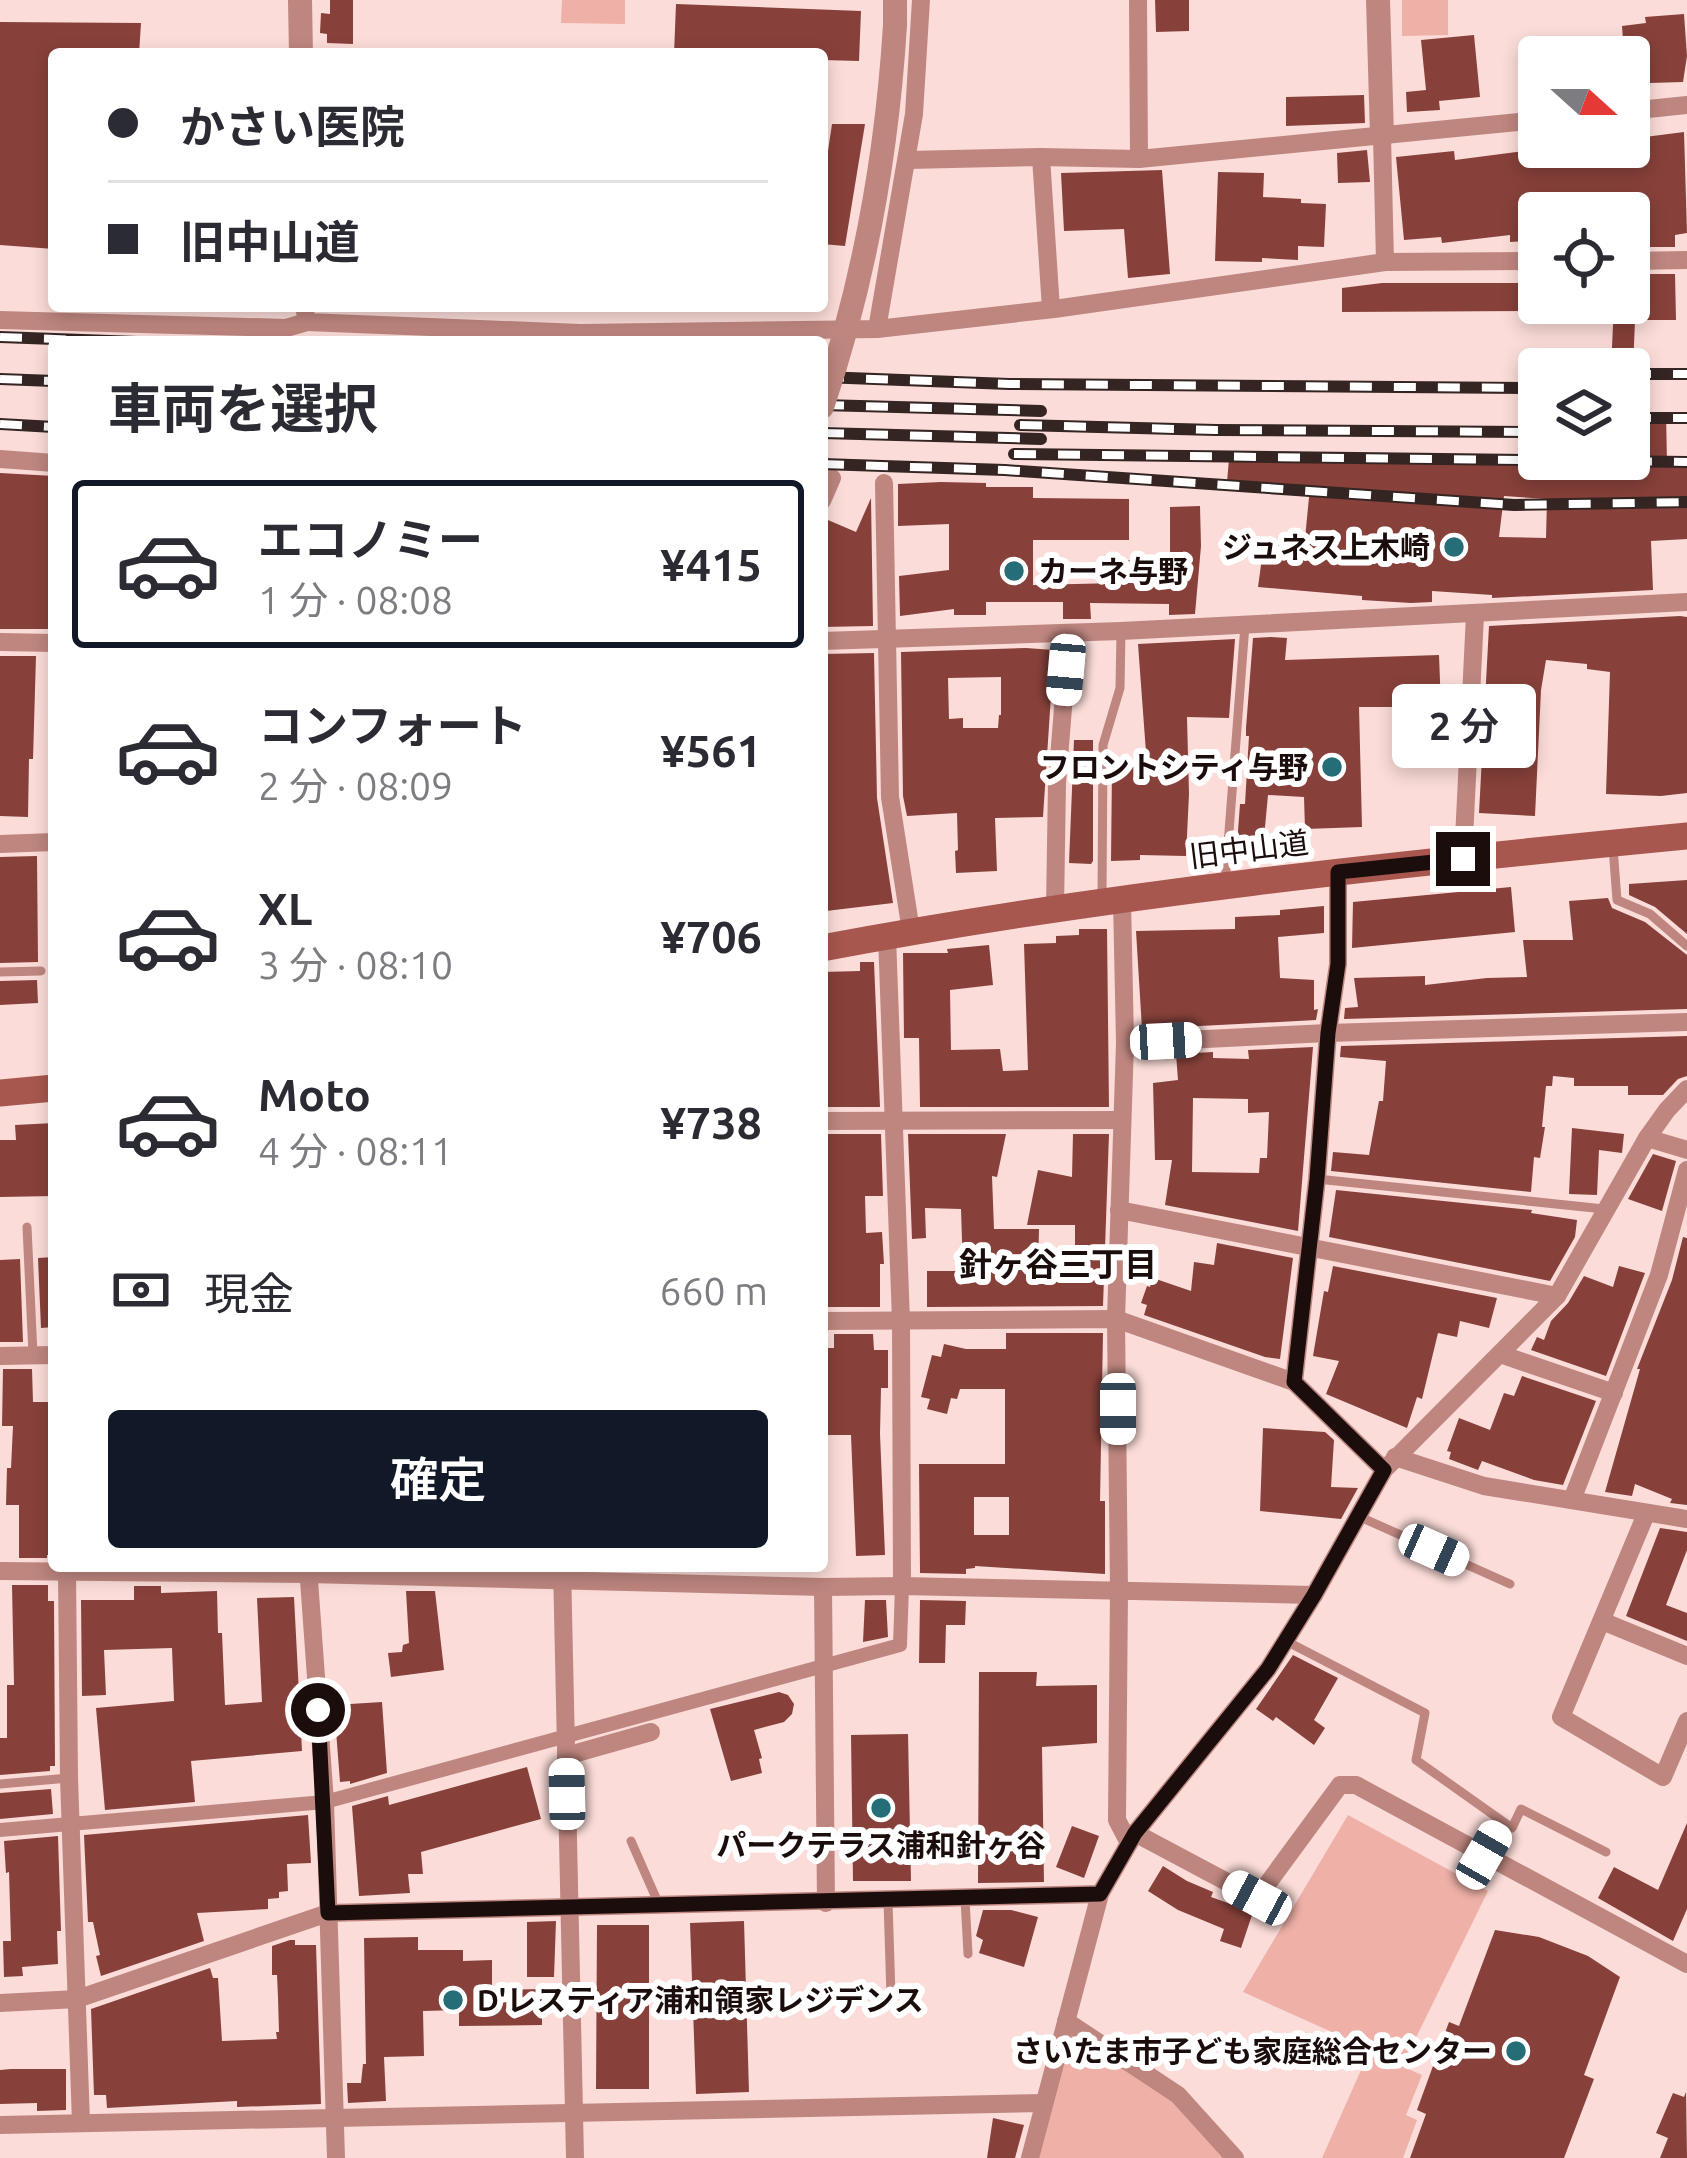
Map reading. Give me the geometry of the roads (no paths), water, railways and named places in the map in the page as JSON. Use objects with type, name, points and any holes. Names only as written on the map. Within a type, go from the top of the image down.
[{"type":"main road","name":"旧中山道","points":[[828,947],[1225,884],[1687,836]]},
{"type":"main road","points":[[0,1093],[48,1089]]},
{"type":"street","points":[[300,0],[301,48]]},
{"type":"street","points":[[878,329],[908,160],[921,0]]},
{"type":"street","points":[[1138,0],[1139,159]]},
{"type":"street","points":[[1378,0],[1385,262]]},
{"type":"street","points":[[828,387],[853,306],[871,217],[890,109],[895,12]]},
{"type":"street","points":[[1650,109],[1687,105]]},
{"type":"street","points":[[908,160],[1139,159],[1518,122]]},
{"type":"street","points":[[1041,157],[1051,309]]},
{"type":"street","points":[[1650,261],[1687,260]]},
{"type":"street","points":[[0,320],[286,328],[306,314],[580,333],[878,329],[1385,262],[1518,261]]},
{"type":"street","points":[[0,459],[48,463]]},
{"type":"street","points":[[828,487],[832,478]]},
{"type":"street","points":[[566,1746],[900,1645],[901,1321],[894,1120],[899,934],[890,797],[884,483]]},
{"type":"street","points":[[828,641],[1687,602]]},
{"type":"street","points":[[1463,859],[1474,615]]},
{"type":"street","points":[[1055,909],[1069,632]]},
{"type":"street","points":[[0,642],[48,643]]},
{"type":"street","points":[[0,844],[48,842]]},
{"type":"street","points":[[1294,1382],[1338,964],[1338,872]]},
{"type":"street","points":[[1112,901],[1125,1043],[1116,1318],[1117,1820],[1132,1838],[1257,1898],[1340,1785],[1356,1785],[1687,1964]]},
{"type":"street","points":[[1125,1043],[1687,1022]]},
{"type":"street","points":[[1030,2158],[1100,1894],[1132,1838],[1268,1669],[1389,1463],[1557,1296],[1647,1138],[1687,1089]]},
{"type":"street","points":[[828,1121],[1122,1120]]},
{"type":"street","points":[[1647,1138],[1687,1150]]},
{"type":"street","points":[[1572,1500],[1660,1275],[1687,1170]]},
{"type":"street","points":[[1119,1210],[1557,1296]]},
{"type":"street","points":[[828,1322],[1116,1318],[1294,1382],[1389,1463],[1484,1486],[1687,1519]]},
{"type":"street","points":[[1500,1354],[1614,1393]]},
{"type":"street","points":[[0,1356],[48,1355]]},
{"type":"street","points":[[1646,1514],[1561,1718],[1663,1777],[1687,1721]]},
{"type":"street","points":[[0,1571],[48,1570]]},
{"type":"street","points":[[76,1572],[69,1778],[81,2123]]},
{"type":"street","points":[[308,1572],[325,1802],[336,2158]]},
{"type":"street","points":[[484,1572],[823,1587],[1314,1595]]},
{"type":"street","points":[[562,1573],[575,2158]]},
{"type":"street","points":[[823,1587],[826,1903]]},
{"type":"street","points":[[1602,1621],[1687,1656]]},
{"type":"street","points":[[0,1830],[325,1802],[566,1746],[651,1732]]},
{"type":"street","points":[[0,2003],[77,1999],[328,1913],[1100,1894]]},
{"type":"street","points":[[1066,2021],[1178,2095],[1235,2158]]},
{"type":"street","points":[[0,2126],[1044,2103]]},
{"type":"lane","points":[[1225,884],[1245,625]]},
{"type":"lane","points":[[1112,901],[1103,745],[1120,688],[1121,631]]},
{"type":"lane","points":[[1613,843],[1617,900],[1649,914],[1687,946]]},
{"type":"lane","points":[[0,972],[41,971]]},
{"type":"lane","points":[[1317,1179],[1609,1209]]},
{"type":"lane","points":[[27,1227],[33,1356]]},
{"type":"lane","points":[[1358,1516],[1510,1584]]},
{"type":"lane","points":[[1286,1640],[1425,1713],[1416,1760],[1512,1828],[1521,1809],[1606,1852]]},
{"type":"lane","points":[[0,1784],[69,1778]]},
{"type":"lane","points":[[1484,1855],[1503,1822]]},
{"type":"lane","points":[[631,1840],[661,1906]]},
{"type":"lane","points":[[965,1899],[968,1954]]},
{"type":"lane","points":[[888,1901],[890,1996]]},
{"type":"railway","points":[[0,337],[48,339]]},
{"type":"railway","points":[[1650,374],[1687,374]]},
{"type":"railway","points":[[828,377],[1009,384],[1518,388]]},
{"type":"railway","points":[[0,379],[48,381]]},
{"type":"railway","points":[[828,405],[1041,411]]},
{"type":"railway","points":[[1650,418],[1687,418]]},
{"type":"railway","points":[[0,424],[48,427]]},
{"type":"railway","points":[[1020,425],[1518,432]]},
{"type":"railway","points":[[828,433],[1041,439]]},
{"type":"railway","points":[[1014,454],[1687,462]]},
{"type":"railway","points":[[828,464],[1005,470],[1514,505],[1687,502]]},
{"type":"place","name":"ジュネス上木崎","points":[[1454,547]]},
{"type":"place","name":"カーネ与野","points":[[1014,571]]},
{"type":"place","name":"フロントシティ与野","points":[[1332,767]]},
{"type":"place","name":"パークテラス浦和針ヶ谷","points":[[881,1808]]},
{"type":"place","name":"D'レスティア浦和領家レジデンス","points":[[453,2000]]},
{"type":"place","name":"さいたま市子ども家庭総合センター","points":[[1516,2051]]},
{"type":"district","name":"針ヶ谷三丁目","points":[[1058,1263]]}]
